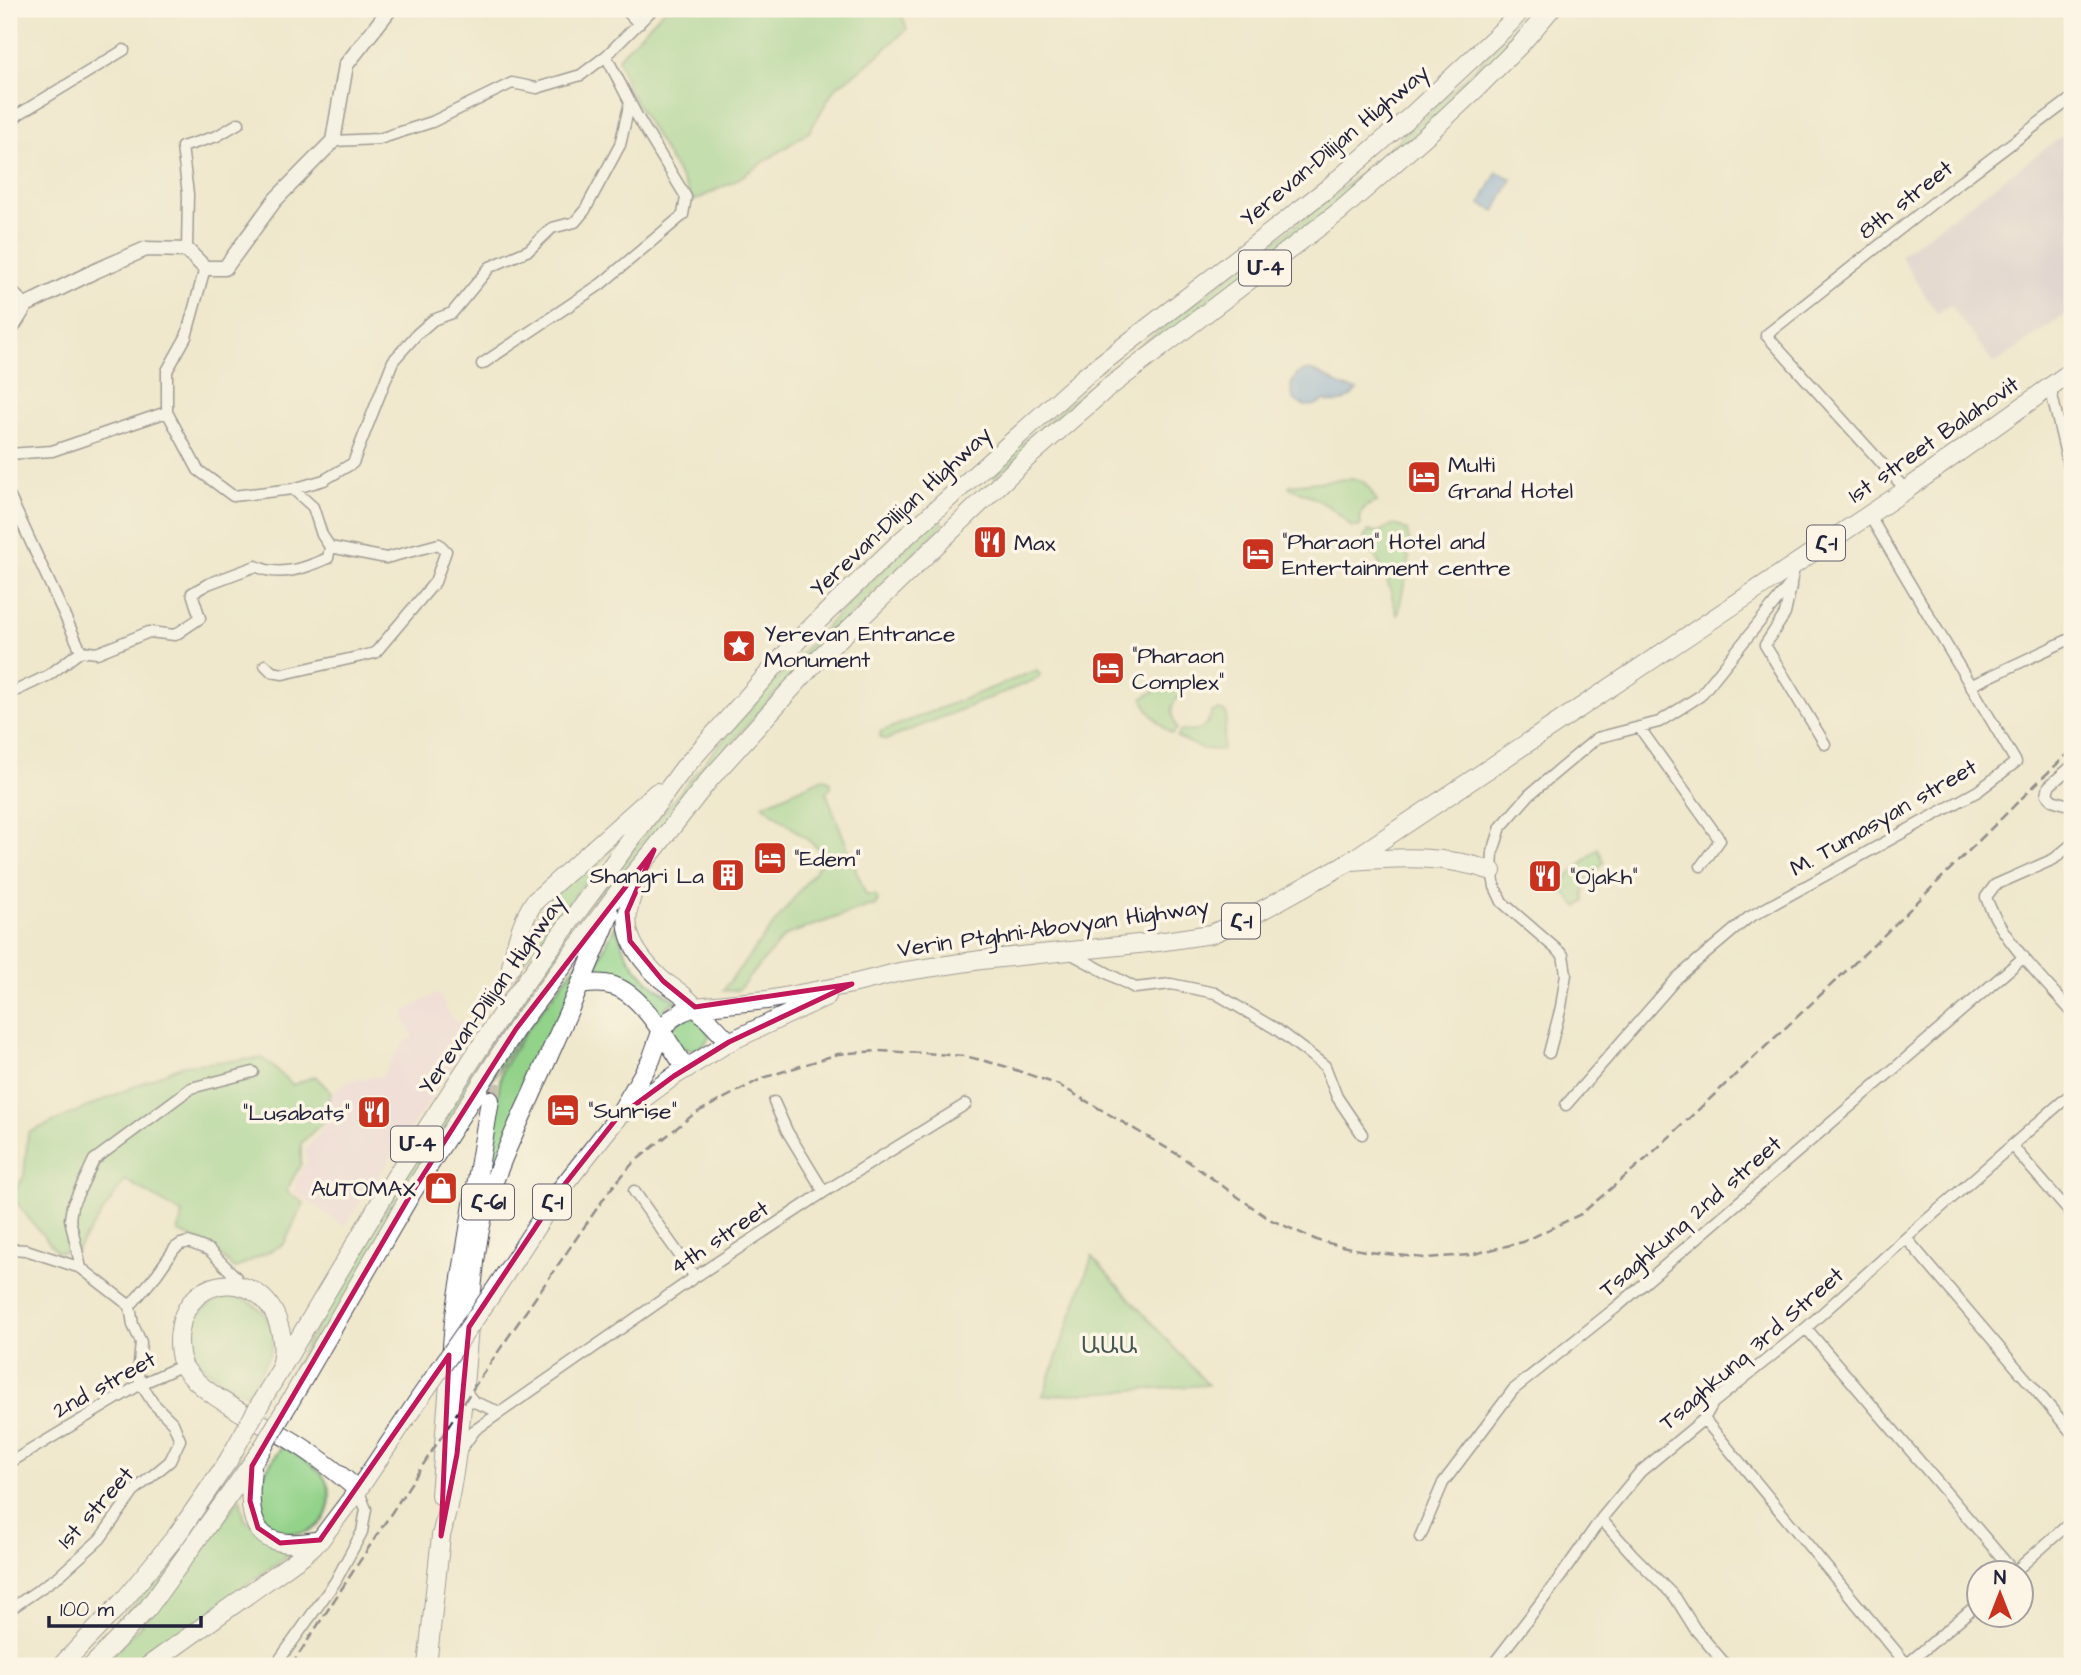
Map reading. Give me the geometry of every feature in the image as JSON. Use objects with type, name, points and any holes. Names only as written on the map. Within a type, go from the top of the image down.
[{"type":"main road","name":"Yerevan-Dilijan Highway","points":[[61,1666],[124,1600],[177,1535],[228,1461],[394,1179],[501,1015],[683,769],[799,639],[1008,443],[1084,377],[1328,188],[1413,114],[1522,9]]},
{"type":"main road","name":"Yerevan-Dilijan Highway","points":[[92,1666],[148,1608],[256,1459],[411,1194],[516,1029],[619,891],[708,781],[820,657],[1025,460],[1104,391],[1340,211],[1476,89],[1551,9]]},
{"type":"main road","name":"1st street Balahovit","points":[[1576,709],[1906,490],[2072,371]]},
{"type":"main road","name":"Verin Ptghni-Abovyan Highway","points":[[358,1490],[561,1189],[617,1118],[651,1060],[661,1032],[671,1019],[681,1012],[695,1007],[767,1000],[900,972],[981,960],[1158,942],[1211,933],[1246,919],[1349,862],[1576,709]]},
{"type":"main road","points":[[511,967],[517,935],[534,902],[683,769]]},
{"type":"main road","points":[[654,850],[640,876],[627,912],[630,941],[663,981],[681,993],[729,1041]]},
{"type":"main road","points":[[1349,862],[1426,858],[1471,864],[1492,871]]},
{"type":"main road","name":"Հ-61","points":[[427,1666],[441,1536],[457,1454],[471,1297],[481,1222],[514,1133],[581,985],[619,891]]},
{"type":"main road","points":[[581,985],[603,984],[624,990],[642,1007],[686,1069]]},
{"type":"main road","name":"Verin Ptghni-Abovyan Highway","points":[[617,1118],[729,1041],[852,984]]},
{"type":"main road","name":"Հ-61","points":[[441,1536],[440,1503],[454,1321],[490,1100]]},
{"type":"main road","points":[[278,1375],[284,1342],[271,1305],[260,1294],[248,1287],[232,1284],[215,1286],[203,1291],[187,1308],[179,1337],[183,1366],[208,1390],[296,1443],[330,1466],[358,1490]]},
{"type":"main road","points":[[256,1459],[250,1501],[258,1528],[265,1536],[280,1543],[296,1544],[320,1540]]},
{"type":"main road","name":"Հ-1","points":[[148,1666],[303,1555],[320,1540],[358,1490]]},
{"type":"street","points":[[9,332],[26,305],[146,248],[187,250],[205,268],[225,268],[275,200],[333,141],[346,65],[390,9]]},
{"type":"street","points":[[625,9],[639,24]]},
{"type":"street","points":[[333,141],[379,139],[432,122],[512,83],[537,88],[581,75],[606,56],[653,9]]},
{"type":"street","points":[[9,123],[19,114],[124,50]]},
{"type":"street","points":[[482,364],[601,284],[682,215],[686,197],[606,56]]},
{"type":"street","name":"8th street","points":[[1906,490],[1766,335],[1943,195],[2072,98]]},
{"type":"street","points":[[205,268],[186,337],[167,371],[167,412],[198,470],[233,496],[293,489],[324,480],[353,463],[393,361],[417,334],[433,320],[452,313],[490,267],[529,250],[552,228],[575,222],[580,216],[620,145],[631,102]]},
{"type":"street","points":[[187,250],[188,194],[182,148],[217,136],[239,122]]},
{"type":"street","points":[[9,288],[26,305]]},
{"type":"street","points":[[2050,387],[2072,480]]},
{"type":"street","points":[[9,454],[52,451],[167,412]]},
{"type":"street","points":[[9,694],[49,676],[81,651],[96,653],[149,632],[175,635],[200,618],[192,593],[208,584],[256,566],[265,571],[305,569],[328,558],[330,547],[322,535],[313,507],[293,489]]},
{"type":"street","points":[[9,495],[81,651]]},
{"type":"street","name":"M. Tumasyan street","points":[[1566,1105],[1677,978],[1748,918],[1978,790],[2016,762],[1868,515]]},
{"type":"street","points":[[265,665],[272,672],[283,674],[375,653],[435,582],[446,551],[439,544],[387,558],[330,547]]},
{"type":"street","points":[[1795,564],[1785,614],[1765,645],[1825,744]]},
{"type":"street","points":[[1549,1053],[1566,974],[1563,955],[1503,902],[1495,887],[1493,852],[1502,827],[1529,795],[1597,738],[1659,722],[1700,696],[1791,583]]},
{"type":"street","points":[[1970,686],[2072,638]]},
{"type":"street","points":[[1639,727],[1720,840],[1702,866]]},
{"type":"street","points":[[2072,766],[2049,786],[2047,794],[2052,800],[2072,806]]},
{"type":"street","points":[[2072,844],[2054,859],[1995,885],[1986,897],[1991,913],[2024,957],[2072,1012]]},
{"type":"street","points":[[1068,952],[1135,988],[1171,984],[1215,993],[1276,1029],[1325,1066],[1337,1097],[1362,1134]]},
{"type":"street","name":"Tsaghkunq 2nd street","points":[[1420,1536],[1443,1483],[1513,1390],[1618,1306],[2024,957]]},
{"type":"street","points":[[81,1268],[70,1219],[72,1206],[94,1160],[191,1088],[253,1072]]},
{"type":"street","name":"Tsaghkunq 3rd Street","points":[[1492,1666],[1601,1519],[1640,1472],[1704,1419],[1713,1404],[1806,1328],[2072,1093]]},
{"type":"street","points":[[774,1102],[787,1131],[824,1192]]},
{"type":"street","name":"4th street","points":[[457,1454],[475,1430],[695,1277],[824,1192],[966,1104]]},
{"type":"street","points":[[2012,1146],[2072,1215]]},
{"type":"street","points":[[635,1191],[695,1277]]},
{"type":"street","points":[[1906,1238],[2072,1433]]},
{"type":"street","points":[[130,1306],[158,1274],[175,1248],[188,1242],[208,1250],[236,1277],[232,1284]]},
{"type":"street","points":[[9,1249],[26,1250],[81,1268],[130,1306],[141,1342],[138,1375],[141,1384]]},
{"type":"street","points":[[1806,1328],[2002,1560]]},
{"type":"street","name":"2nd street","points":[[9,1463],[141,1384],[183,1366]]},
{"type":"street","name":"1st street","points":[[9,1610],[60,1575],[100,1539],[135,1490],[170,1461],[180,1440],[178,1431],[153,1403],[141,1384]]},
{"type":"street","points":[[464,1388],[474,1402],[500,1412]]},
{"type":"street","points":[[1704,1419],[1907,1666],[1966,1614]]},
{"type":"street","points":[[275,1666],[335,1582],[362,1532],[366,1509],[358,1490]]},
{"type":"street","points":[[1601,1519],[1675,1597],[1695,1629],[1727,1666]]},
{"type":"street","points":[[2028,1560],[2072,1521]]},
{"type":"highlighted area","points":[[654,850],[627,912],[630,941],[663,981],[695,1007],[852,984],[729,1042],[674,1076],[617,1118],[561,1189],[469,1327],[457,1454],[441,1536],[449,1355],[320,1540],[280,1543],[258,1528],[250,1501],[252,1466],[411,1194],[516,1029]]},
{"type":"shaded area","points":[[2072,129],[2072,310],[1994,364],[1950,305],[1937,314],[1900,255]]},
{"type":"shaded area","name":"\"Lusabats\"","points":[[438,993],[453,1021],[479,1028],[344,1226],[295,1193],[295,1184],[307,1160],[305,1150],[321,1131],[332,1093],[348,1081],[382,1076],[402,1045],[413,1037],[405,1020],[405,1012]]},
{"type":"green space","points":[[665,9],[900,9],[907,29],[872,61],[835,88],[809,132],[735,181],[694,201],[628,89],[618,58]]},
{"type":"green space","points":[[1530,9],[1541,9],[1502,53],[1453,101],[1350,192],[994,478],[988,471],[1125,357],[1331,198],[1423,119]]},
{"type":"green space","points":[[1335,480],[1361,481],[1369,488],[1377,502],[1363,509],[1359,527],[1352,527],[1327,505],[1289,487]]},
{"type":"green space","points":[[938,518],[944,524],[783,686],[672,813],[621,877],[245,1467],[164,1581],[85,1666],[76,1666],[150,1586],[230,1476],[401,1183],[469,1074],[531,984],[659,817],[747,712],[840,613]]},
{"type":"green space","points":[[1392,525],[1407,530],[1410,550],[1397,615],[1383,570],[1364,538],[1368,531],[1379,532]]},
{"type":"green space","points":[[1037,670],[1040,675],[1037,679],[886,740],[880,737],[880,732]]},
{"type":"green space","points":[[1173,680],[1182,685],[1182,694],[1172,706],[1177,729],[1172,734],[1155,718],[1143,698]]},
{"type":"green space","points":[[1219,710],[1227,715],[1222,750],[1203,749],[1177,737],[1181,730],[1201,728],[1212,712]]},
{"type":"green space","points":[[823,778],[831,782],[831,788],[826,792],[866,895],[875,895],[878,900],[875,906],[789,934],[738,990],[723,990],[827,855],[763,805]]},
{"type":"green space","points":[[635,819],[524,961],[520,953],[547,900]]},
{"type":"green space","points":[[1598,848],[1604,862],[1586,883],[1584,901],[1578,907],[1558,886]]},
{"type":"green space","points":[[616,924],[624,949],[638,970],[657,988],[679,1002],[666,1007],[660,1019],[649,1001],[632,985],[612,974],[592,973]]},
{"type":"green space","points":[[595,940],[478,1209],[502,1070],[525,1032]]},
{"type":"green space","points":[[692,1013],[710,1034],[702,1046],[690,1049],[681,1047],[673,1033],[673,1026]]},
{"type":"green space","points":[[263,1058],[293,1085],[315,1076],[331,1092],[322,1123],[301,1143],[301,1164],[286,1191],[304,1203],[284,1244],[234,1269],[212,1246],[178,1232],[183,1214],[125,1180],[76,1251],[57,1252],[12,1196],[24,1176],[28,1133],[183,1065]]},
{"type":"green space","name":"ԱԱԱ","points":[[1092,1257],[1208,1385],[1043,1396]]},
{"type":"green space","points":[[231,1297],[257,1307],[269,1321],[272,1330],[271,1350],[246,1394],[204,1367],[195,1356],[191,1345],[191,1334],[199,1314],[219,1300]]},
{"type":"green space","points":[[282,1446],[305,1460],[325,1479],[329,1505],[322,1520],[312,1530],[284,1532],[272,1526],[262,1515],[258,1501],[260,1483]]},
{"type":"green space","points":[[240,1498],[245,1520],[298,1548],[134,1666],[101,1666],[181,1579]]},
{"type":"water","points":[[1497,172],[1512,179],[1495,211],[1480,204]]},
{"type":"water","points":[[1308,370],[1344,387],[1357,390],[1342,401],[1333,403],[1324,400],[1308,406],[1300,404],[1293,398],[1291,385],[1297,374]]},
{"type":"tunnel","points":[[490,1100],[511,967]]},
{"type":"railway","points":[[291,1666],[480,1378],[609,1191],[633,1163],[694,1114],[763,1078],[838,1054],[877,1051],[965,1056],[1059,1085],[1182,1157],[1269,1219],[1319,1241],[1369,1252],[1425,1258],[1470,1255],[1523,1242],[1581,1214],[1648,1157],[1880,939],[2072,750]]},
{"type":"place","name":"Multi Grand Hotel","points":[[1424,477]]},
{"type":"place","name":"Max","points":[[990,542]]},
{"type":"place","name":"\"Pharaon\" Hotel and Entertainment centre","points":[[1258,554]]},
{"type":"place","name":"Yerevan Entrance Monument","points":[[739,646]]},
{"type":"place","name":"\"Pharaon Complex\"","points":[[1108,668]]},
{"type":"place","name":"\"Edem\"","points":[[770,858]]},
{"type":"place","name":"Shangri La","points":[[728,875]]},
{"type":"place","name":"\"Ojakh\"","points":[[1545,876]]},
{"type":"place","name":"\"Sunrise\"","points":[[563,1110]]},
{"type":"place","name":"\"Lusabats\"","points":[[374,1112]]},
{"type":"place","name":"AUTOMAX","points":[[441,1188]]}]
